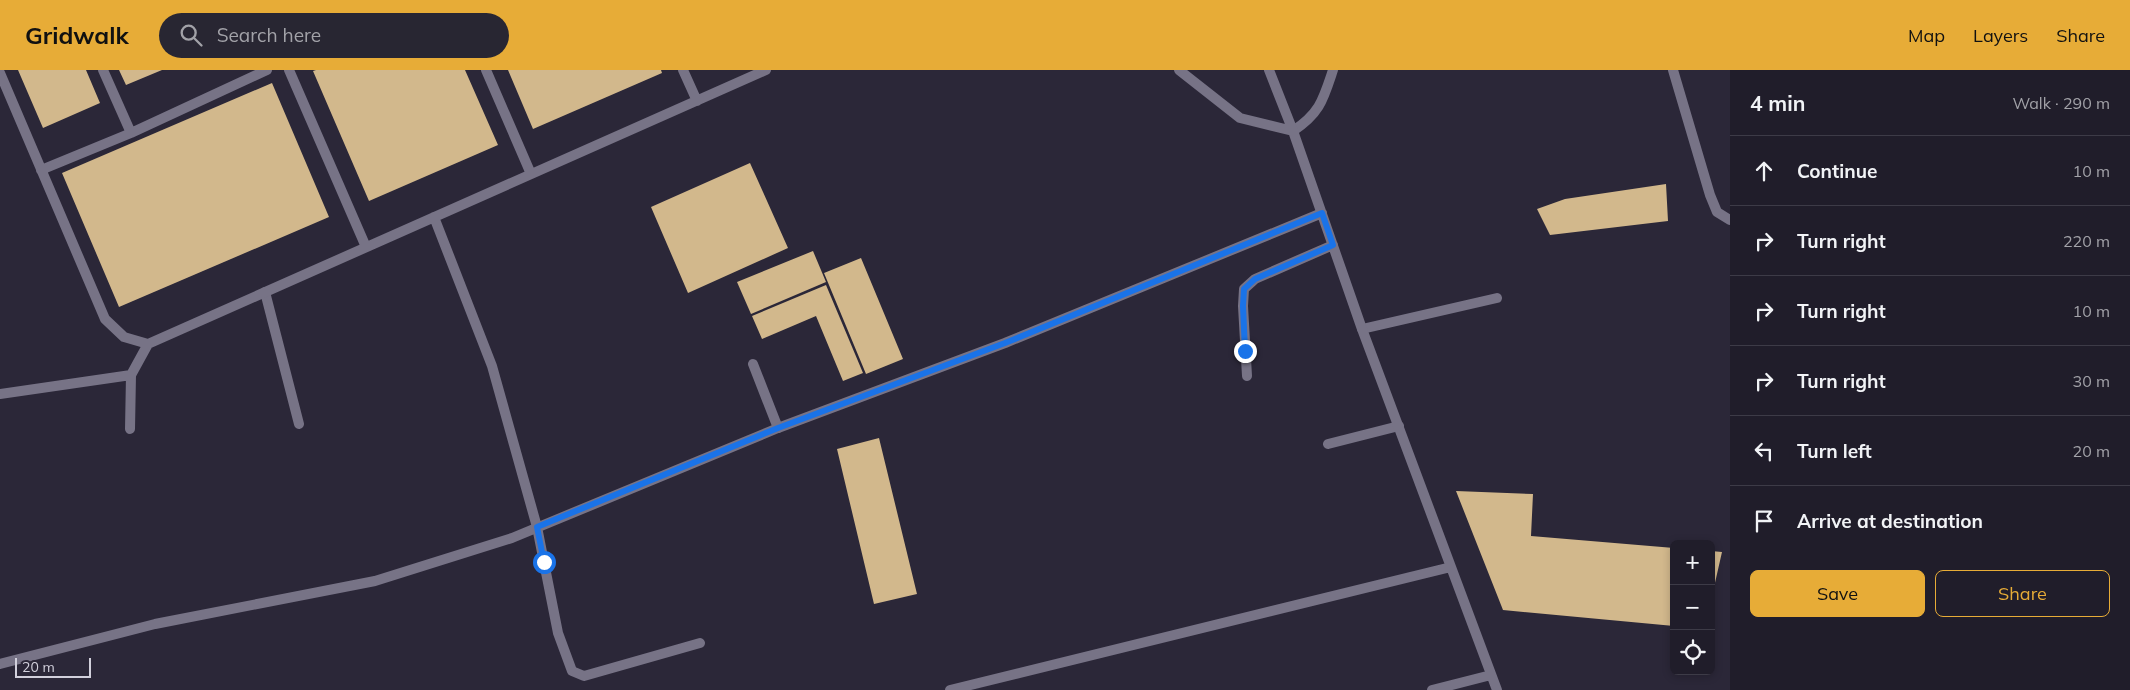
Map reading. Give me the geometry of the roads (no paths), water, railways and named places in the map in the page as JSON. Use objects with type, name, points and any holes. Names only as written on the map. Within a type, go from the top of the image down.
[{"type":"street","points":[[103,70],[131,133]]},
{"type":"street","points":[[41,170],[131,133],[267,70]]},
{"type":"street","points":[[289,70],[366,247]]},
{"type":"street","points":[[486,70],[531,174]]},
{"type":"street","points":[[683,70],[697,101]]},
{"type":"street","points":[[130,429],[131,375],[148,344],[766,70]]},
{"type":"street","points":[[1179,70],[1240,118],[1293,131],[1309,121],[1319,108],[1333,70]]},
{"type":"street","points":[[1269,70],[1293,131],[1362,329],[1497,690]]},
{"type":"street","points":[[1673,70],[1710,195],[1717,212],[1730,220]]},
{"type":"street","points":[[0,73],[105,319],[124,337],[148,344]]},
{"type":"street","points":[[0,664],[155,624],[375,581],[512,538],[778,428],[1005,343],[1322,213]]},
{"type":"street","points":[[434,217],[492,366],[537,527],[558,633],[572,671],[584,676],[700,642]]},
{"type":"street","points":[[1247,376],[1243,306],[1244,289],[1255,279],[1333,245]]},
{"type":"street","points":[[264,292],[299,424]]},
{"type":"street","points":[[1362,329],[1497,298]]},
{"type":"street","points":[[753,364],[778,428]]},
{"type":"street","points":[[0,394],[131,375]]},
{"type":"street","points":[[1328,444],[1398,426]]},
{"type":"street","points":[[950,690],[1451,567]]},
{"type":"street","points":[[1432,690],[1491,675]]}]
